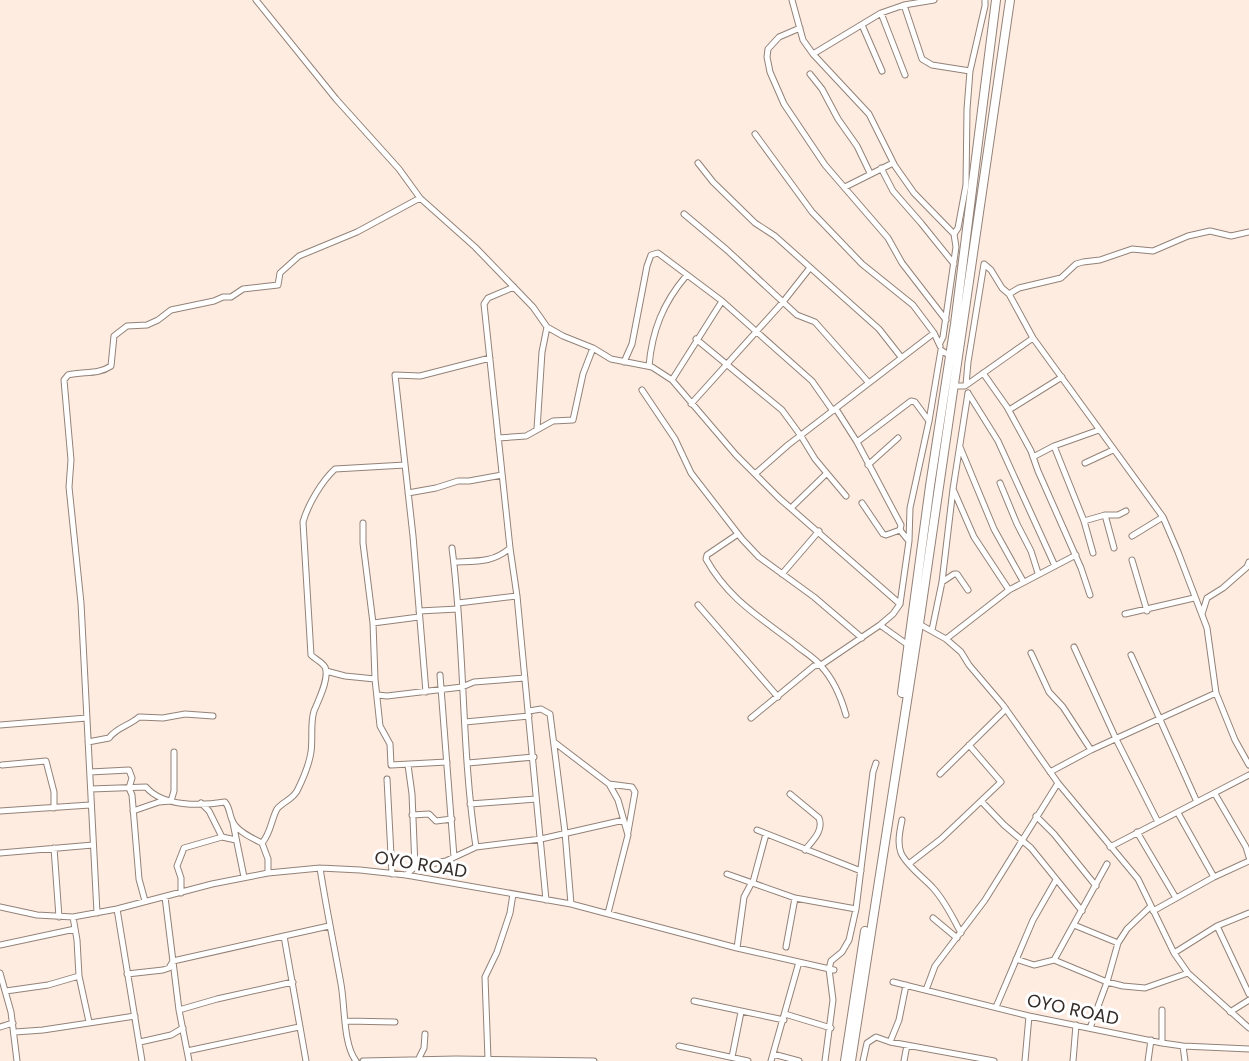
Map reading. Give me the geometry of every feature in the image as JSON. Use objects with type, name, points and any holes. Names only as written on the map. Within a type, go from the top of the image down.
[{"type":"highway","points":[[851,1061],[902,712],[909,645],[950,356],[996,0]]},
{"type":"highway","points":[[845,1061],[902,712],[919,624],[1010,0]]},
{"type":"street","points":[[256,0],[336,99],[399,169],[420,198],[475,247],[534,307],[547,327],[611,359],[649,366],[672,380],[755,474],[900,604]]},
{"type":"street","points":[[751,718],[814,666],[821,665],[880,625],[893,614],[900,604],[909,541],[910,508],[929,421],[956,247],[954,234],[914,193],[893,163],[869,114],[813,54],[803,40],[792,0]]},
{"type":"street","points":[[813,54],[881,13],[904,5],[934,0]]},
{"type":"street","points":[[954,234],[958,228],[966,185],[970,71],[985,0]]},
{"type":"street","points":[[904,5],[922,59],[933,65],[970,71]]},
{"type":"street","points":[[881,13],[904,75]]},
{"type":"street","points":[[862,25],[882,71]]},
{"type":"street","points":[[800,28],[779,37],[768,49],[767,57],[771,72],[784,104],[825,165],[888,238],[902,263],[946,320]]},
{"type":"street","points":[[810,74],[822,89],[838,119],[857,146],[870,173]]},
{"type":"street","points":[[756,134],[812,212],[862,264],[913,305],[940,343]]},
{"type":"street","points":[[698,163],[713,182],[755,223],[775,236],[809,269],[879,329],[901,357]]},
{"type":"street","points":[[845,187],[893,163]]},
{"type":"street","points":[[881,168],[893,191],[954,264]]},
{"type":"street","points":[[97,913],[81,603],[69,487],[71,460],[64,380],[68,375],[78,372],[103,372],[111,366],[114,336],[127,326],[147,325],[159,320],[171,310],[231,297],[243,289],[278,285],[280,273],[299,256],[357,232],[420,198]]},
{"type":"street","points":[[684,214],[727,250],[796,315],[814,322],[869,383]]},
{"type":"street","points":[[1009,294],[1018,288],[1061,278],[1076,264],[1083,261],[1100,260],[1131,249],[1153,251],[1188,236],[1210,231],[1231,237],[1249,232]]},
{"type":"street","points":[[624,362],[632,344],[642,282],[651,255],[658,253],[722,301],[812,381],[857,442],[901,525],[900,530],[909,541]]},
{"type":"street","points":[[1055,566],[998,441],[966,386],[984,264],[1009,294],[1033,338],[1162,517],[1207,628],[1216,693],[1235,740],[1249,765]]},
{"type":"street","points":[[691,404],[783,302],[809,269]]},
{"type":"street","points":[[649,366],[651,342],[656,328],[667,302],[686,276]]},
{"type":"street","points":[[514,287],[488,298],[484,304],[534,757],[546,900]]},
{"type":"street","points":[[672,380],[722,301]]},
{"type":"street","points":[[537,429],[542,352],[547,327]]},
{"type":"street","points":[[755,474],[934,333]]},
{"type":"street","points":[[954,386],[966,386],[1033,338]]},
{"type":"street","points":[[696,339],[782,410],[826,474],[846,496]]},
{"type":"street","points":[[498,438],[526,436],[553,421],[575,418],[583,374],[593,348]]},
{"type":"street","points":[[940,350],[950,356]]},
{"type":"street","points":[[426,692],[395,375],[420,376],[490,358]]},
{"type":"street","points":[[983,373],[1009,410],[1033,457],[1076,555],[1090,595]]},
{"type":"street","points":[[1009,410],[1062,378]]},
{"type":"street","points":[[642,390],[675,439],[691,473],[738,534],[759,557],[814,597],[862,638]]},
{"type":"street","points":[[933,630],[942,582],[968,393]]},
{"type":"street","points":[[857,442],[911,401],[915,402],[929,421]]},
{"type":"street","points":[[1033,457],[1054,446],[1099,430]]},
{"type":"street","points":[[868,465],[898,438]]},
{"type":"street","points":[[960,446],[994,529],[1023,581]]},
{"type":"street","points":[[1054,446],[1084,521],[1093,553]]},
{"type":"street","points":[[1085,463],[1113,450]]},
{"type":"street","points":[[262,843],[267,837],[277,810],[297,791],[308,763],[311,750],[311,727],[322,695],[326,671],[324,665],[311,655],[304,517],[335,468],[405,465]]},
{"type":"street","points":[[791,508],[826,474]]},
{"type":"street","points":[[408,493],[458,481],[502,475]]},
{"type":"street","points":[[1000,483],[1031,551],[1038,573]]},
{"type":"street","points":[[953,489],[974,537],[1008,590]]},
{"type":"street","points":[[862,503],[886,536],[900,530]]},
{"type":"street","points":[[1084,521],[1126,512]]},
{"type":"street","points":[[1105,515],[1114,548]]},
{"type":"street","points":[[1132,536],[1162,517]]},
{"type":"street","points":[[363,523],[380,726],[390,744],[391,765],[447,762]]},
{"type":"street","points":[[783,574],[819,531]]},
{"type":"street","points":[[738,534],[707,555],[706,559],[724,587],[740,603],[821,665],[837,690],[846,716]]},
{"type":"street","points":[[452,548],[458,606],[470,804],[476,847]]},
{"type":"street","points":[[500,557],[510,548]]},
{"type":"street","points":[[946,639],[1008,590],[1076,555]]},
{"type":"street","points":[[454,562],[500,557],[512,559]]},
{"type":"street","points":[[1132,560],[1147,611]]},
{"type":"street","points":[[1202,614],[1207,598],[1223,588],[1247,567],[1249,562]]},
{"type":"street","points":[[942,582],[957,574],[968,590]]},
{"type":"street","points":[[373,623],[517,596]]},
{"type":"street","points":[[1125,614],[1147,611],[1194,598]]},
{"type":"street","points":[[698,606],[778,697]]},
{"type":"street","points":[[919,624],[933,630],[961,652],[1006,709],[1058,783],[1138,879],[1174,953],[1188,974],[1249,1028]]},
{"type":"street","points":[[880,625],[909,645]]},
{"type":"street","points":[[1074,646],[1116,739],[1158,822]]},
{"type":"street","points":[[1031,653],[1049,692],[1064,707],[1091,750]]},
{"type":"street","points":[[1131,655],[1197,802]]},
{"type":"street","points":[[326,671],[345,676],[375,679]]},
{"type":"street","points":[[462,673],[474,682]]},
{"type":"street","points":[[440,675],[454,857]]},
{"type":"street","points":[[378,695],[426,692],[462,687],[474,682],[525,678]]},
{"type":"street","points":[[1050,772],[1091,750],[1216,693]]},
{"type":"street","points":[[465,722],[529,714],[541,709],[550,714],[565,832],[571,904]]},
{"type":"street","points":[[940,774],[1006,709]]},
{"type":"street","points":[[88,742],[108,738],[114,730],[132,723],[139,717],[163,718],[185,714],[213,716]]},
{"type":"street","points":[[0,725],[87,718]]},
{"type":"street","points":[[554,742],[609,784],[618,800],[628,835]]},
{"type":"street","points":[[910,863],[941,839],[999,784],[1000,780],[969,745]]},
{"type":"street","points":[[171,801],[174,791],[174,752]]},
{"type":"street","points":[[468,763],[534,757]]},
{"type":"street","points":[[2,765],[46,761],[54,792],[54,808]]},
{"type":"street","points":[[825,1061],[833,1000],[831,961],[842,952],[849,940],[856,909],[876,763]]},
{"type":"street","points":[[408,765],[415,867]]},
{"type":"street","points":[[90,772],[129,770],[132,778],[129,788],[132,795],[139,879],[145,901]]},
{"type":"street","points":[[1110,847],[1249,776]]},
{"type":"street","points":[[387,779],[392,874]]},
{"type":"street","points":[[926,990],[934,966],[985,900],[1058,783]]},
{"type":"street","points":[[608,913],[628,835],[635,792],[632,787],[609,784]]},
{"type":"street","points":[[91,789],[146,787],[153,795],[171,801]]},
{"type":"street","points":[[790,794],[819,818],[821,823],[821,829],[805,850]]},
{"type":"street","points":[[1090,1028],[1118,943],[1127,929],[1151,909],[1249,859],[1246,847],[1215,794]]},
{"type":"street","points":[[470,804],[536,799]]},
{"type":"street","points":[[981,801],[1004,825],[1023,839],[1082,911]]},
{"type":"street","points":[[133,811],[159,802],[225,802],[230,807],[244,877]]},
{"type":"street","points":[[201,803],[209,811],[222,837]]},
{"type":"street","points":[[0,812],[91,805]]},
{"type":"street","points":[[1178,813],[1214,877]]},
{"type":"street","points":[[412,815],[429,814],[436,821],[452,819]]},
{"type":"street","points":[[1036,816],[1054,834],[1096,886]]},
{"type":"street","points":[[406,875],[415,867],[446,861],[476,847],[541,840],[565,832],[624,819]]},
{"type":"street","points":[[902,820],[901,853],[922,879],[933,888],[949,910],[959,935]]},
{"type":"street","points":[[232,822],[239,830],[262,843],[268,859],[267,873]]},
{"type":"street","points":[[757,830],[861,871]]},
{"type":"street","points":[[1137,832],[1176,898]]},
{"type":"street","points":[[737,948],[744,897],[752,882],[766,834]]},
{"type":"street","points":[[181,893],[181,878],[177,866],[184,848],[222,837],[236,840]]},
{"type":"street","points":[[0,853],[93,845]]},
{"type":"street","points":[[54,848],[59,917]]},
{"type":"street","points":[[1054,960],[1107,864]]},
{"type":"street","points":[[320,868],[341,984],[349,1044],[356,1061]]},
{"type":"street","name":"OYO ROAD","points":[[0,907],[37,915],[73,917],[117,909],[244,877],[320,868],[406,875],[571,904],[737,948],[831,970]]},
{"type":"street","points":[[727,874],[795,898],[856,909]]},
{"type":"street","points":[[996,1007],[1033,920],[1056,880]]},
{"type":"street","points":[[488,1059],[485,977],[497,952],[510,913],[513,894]]},
{"type":"street","points":[[165,897],[179,1010],[189,1061]]},
{"type":"street","points":[[786,947],[795,898]]},
{"type":"street","points":[[117,909],[142,1061]]},
{"type":"street","points":[[1174,953],[1217,926],[1249,913]]},
{"type":"street","points":[[73,917],[80,976],[89,1023]]},
{"type":"street","points":[[933,918],[959,935]]},
{"type":"street","points":[[1074,925],[1118,943]]},
{"type":"street","points":[[172,961],[329,926]]},
{"type":"street","points":[[1217,926],[1249,994]]},
{"type":"street","points":[[0,945],[75,929]]},
{"type":"street","points":[[284,936],[306,1061]]},
{"type":"street","points":[[1016,959],[1034,964],[1054,960],[1107,982],[1145,988],[1188,974]]},
{"type":"street","points":[[127,974],[163,970],[169,968],[172,961]]},
{"type":"street","points":[[771,1061],[799,962]]},
{"type":"street","points":[[0,973],[15,1032],[18,1061]]},
{"type":"street","points":[[3,988],[48,985],[80,976]]},
{"type":"street","points":[[179,1010],[293,982]]},
{"type":"street","name":"OYO ROAD","points":[[893,982],[1029,1016],[1151,1040],[1183,1046],[1249,1049]]},
{"type":"street","points":[[890,1042],[899,1020],[906,985]]},
{"type":"street","points":[[1230,1012],[1249,1000]]},
{"type":"street","points":[[694,1001],[741,1012],[785,1017],[831,1028]]},
{"type":"street","points":[[1162,1010],[1162,1042]]},
{"type":"street","points":[[732,1057],[741,1012]]},
{"type":"street","points":[[15,1032],[135,1016]]},
{"type":"street","points":[[1025,1061],[1029,1016]]},
{"type":"street","points":[[346,1021],[395,1022]]},
{"type":"street","points":[[0,1027],[13,1023]]},
{"type":"street","points":[[1073,1061],[1076,1025]]},
{"type":"street","points":[[187,1051],[299,1027]]},
{"type":"street","points":[[140,1042],[171,1035],[183,1028]]},
{"type":"street","points":[[418,1060],[424,1048],[425,1034]]},
{"type":"street","points":[[863,1061],[867,1043],[876,1037],[890,1042],[994,1061]]},
{"type":"street","points":[[1148,1061],[1151,1040]]},
{"type":"street","points":[[904,1061],[907,1045]]},
{"type":"street","points":[[679,1046],[748,1061]]},
{"type":"street","points":[[1183,1046],[1185,1061]]},
{"type":"street","points":[[945,1061],[947,1052]]},
{"type":"street","points":[[773,1054],[799,1061]]},
{"type":"street","points":[[363,1061],[488,1059],[594,1061]]}]
